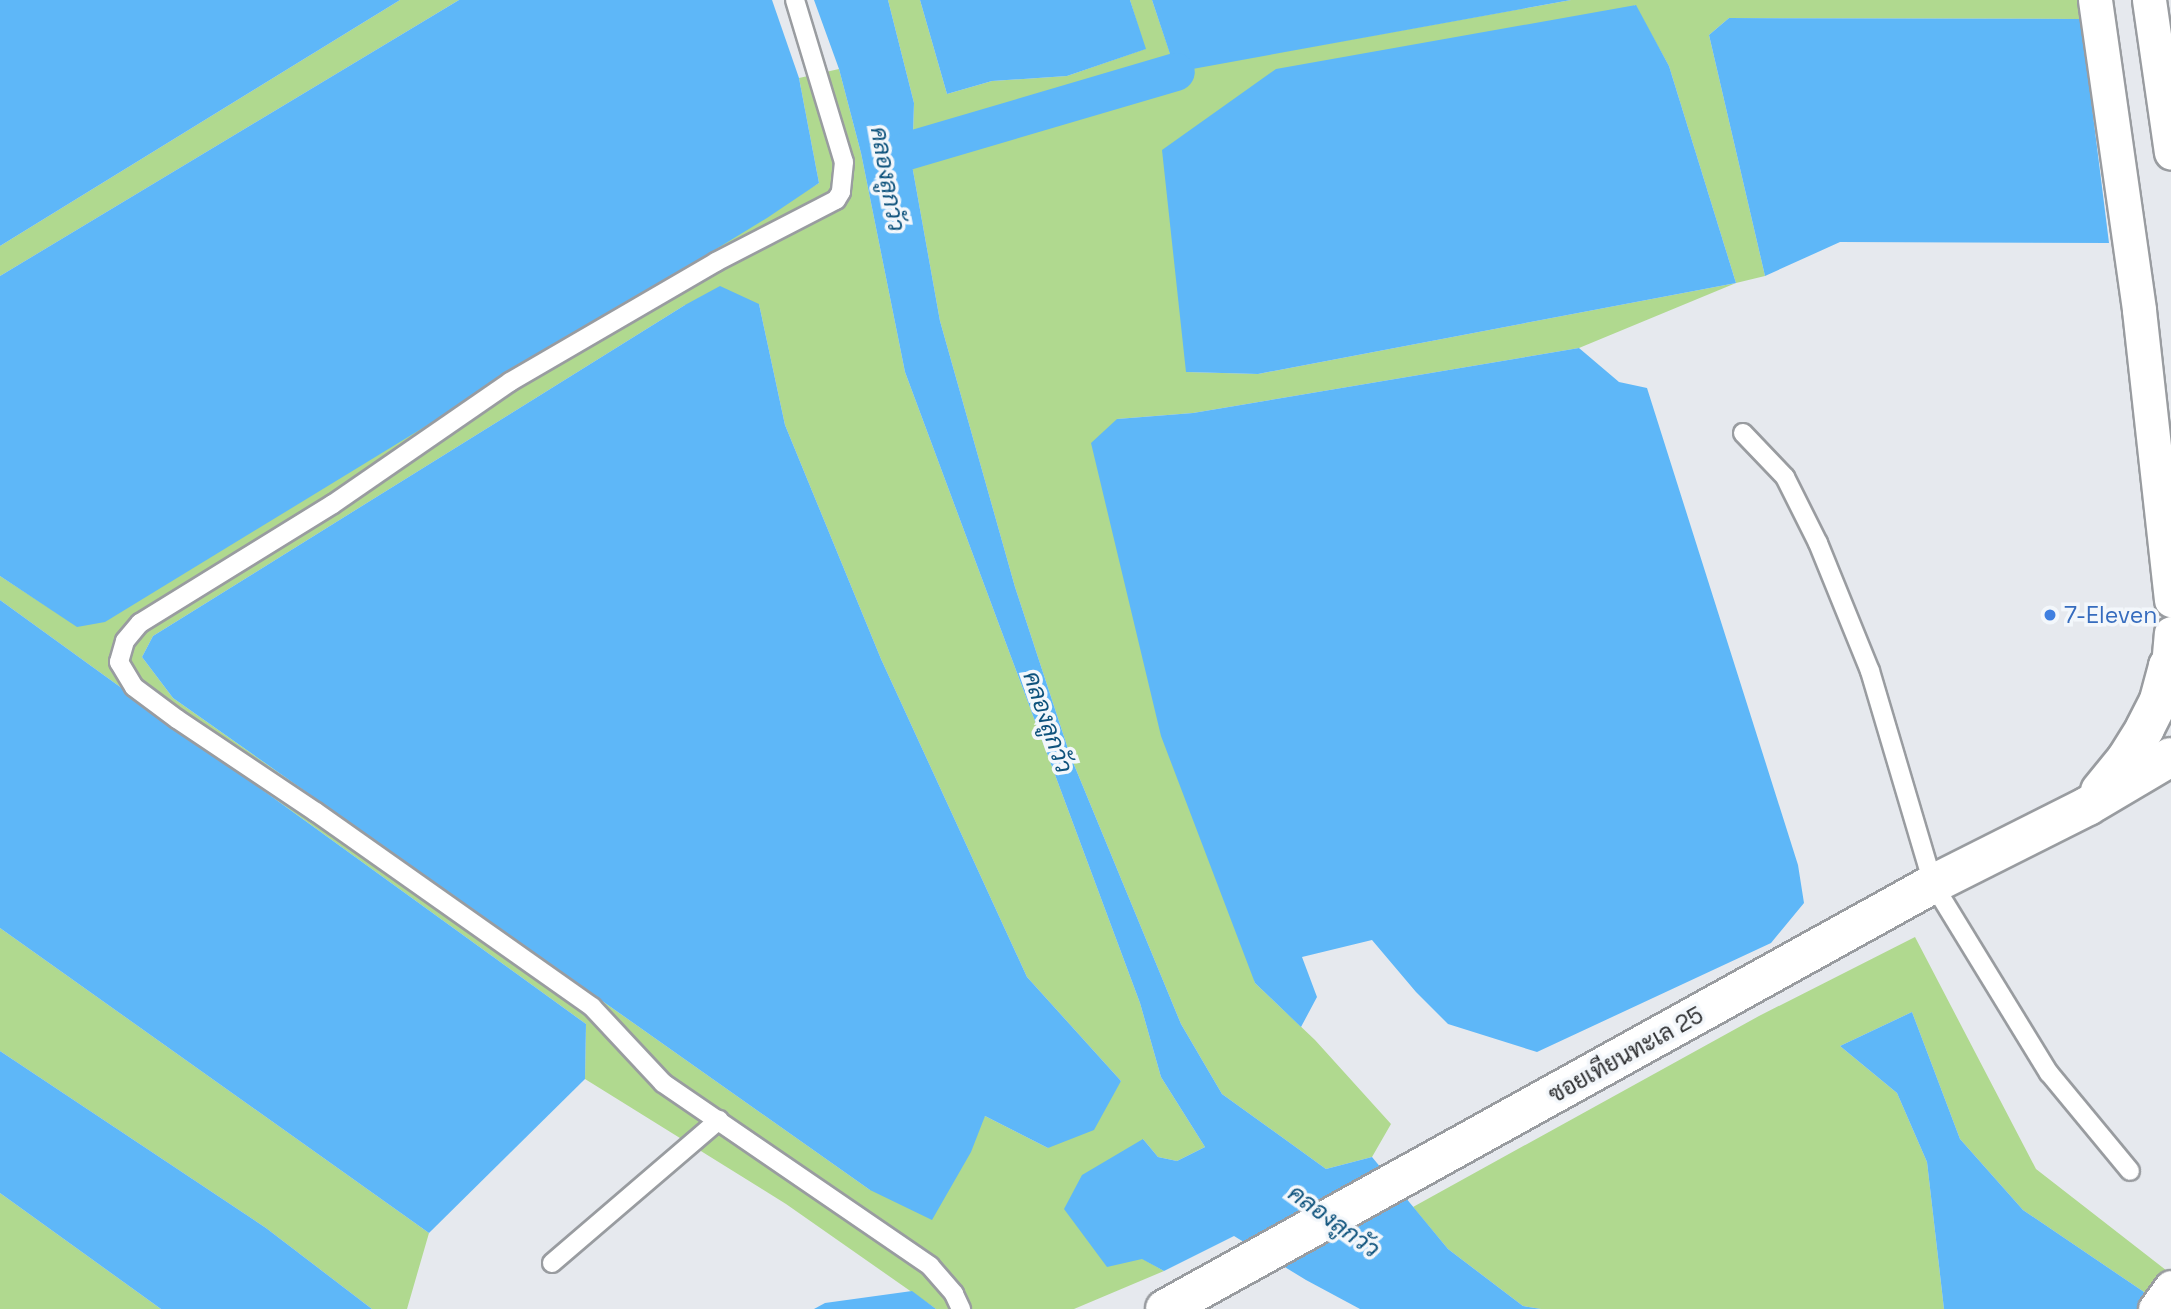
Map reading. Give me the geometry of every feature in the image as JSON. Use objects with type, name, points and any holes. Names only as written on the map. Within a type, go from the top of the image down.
[{"type":"street","points":[[2095,0],[2139,310],[2171,600]]},
{"type":"street","points":[[2149,0],[2171,152]]},
{"type":"street","name":"ซอยเทียนทะเล 25","points":[[2088,806],[2126,759],[2146,728],[2159,700],[2170,656]]},
{"type":"street","name":"ซอยเทียนทะเล 25","points":[[1174,1305],[1933,884],[2088,806],[2171,757]]},
{"type":"street","points":[[2155,1309],[2171,1287]]},
{"type":"lane","points":[[796,0],[844,162],[841,192],[836,201],[716,262],[510,382],[333,504],[140,624],[125,641],[119,662],[134,687],[177,719],[316,812],[592,1007],[663,1083],[930,1266],[954,1294],[961,1309]]},
{"type":"lane","points":[[1743,433],[1784,477],[1818,543],[1870,671],[1933,884],[2049,1073],[2130,1171]]},
{"type":"lane","points":[[552,1262],[719,1120]]},
{"type":"green space","points":[[400,0],[459,0],[0,276],[0,246]]},
{"type":"green space","points":[[888,0],[920,0],[947,94],[992,81],[1067,76],[1145,49],[1130,0],[1152,0],[1176,71],[1571,0],[2078,0],[2081,19],[1729,18],[1709,35],[1765,276],[1736,283],[1579,348],[1193,413],[1117,419],[1255,983],[1315,1040],[1391,1124],[1372,1157],[1326,1169],[1222,1094],[1181,1024],[1070,755],[1015,587],[940,321],[912,165],[914,103]],"holes":[[[1635,5],[1669,66],[1736,283],[1258,374],[1186,372]]]},
{"type":"green space","points":[[839,69],[861,153],[905,372],[1140,1003],[1161,1077],[1205,1147],[1177,1161],[1158,1157],[1143,1139],[1143,1259],[1164,1271],[1074,1309],[936,1309],[786,1204],[585,1079],[586,1024],[0,600],[0,576],[77,626],[819,183],[799,78]],"holes":[[[759,304],[785,425],[881,659],[1027,977],[1121,1081],[1048,1148],[985,1116],[870,1190],[173,698],[142,657],[153,636],[685,305]]]},
{"type":"green space","points":[[0,928],[429,1233],[407,1309],[372,1309],[266,1228],[0,1051]]},
{"type":"green space","points":[[1915,937],[2036,1169],[2171,1274],[2166,1301],[2144,1292],[2023,1210],[1960,1139],[1912,1012],[1840,1046],[1897,1093],[1927,1162],[1944,1309],[1541,1309],[1523,1306],[1448,1249],[1413,1207],[1759,1016]]},
{"type":"green space","points":[[0,1193],[161,1309],[0,1309]]},
{"type":"water","points":[[0,0],[400,0],[0,246]]},
{"type":"water","points":[[459,0],[772,0],[799,78],[819,183],[767,218],[105,622],[77,627],[0,576],[0,276]]},
{"type":"water","name":"คลองลูกวัว","points":[[814,0],[888,0],[914,103],[912,165],[940,321],[1015,587],[1070,755],[1181,1024],[1222,1094],[1326,1169],[1372,1157],[1448,1249],[1523,1306],[1541,1309],[1360,1309],[1234,1236],[1164,1271],[1142,1259],[1107,1267],[1064,1209],[1082,1175],[1143,1139],[1158,1157],[1177,1161],[1205,1147],[1161,1077],[1140,1003],[905,372],[861,153],[839,69]]},
{"type":"water","points":[[920,0],[1130,0],[1146,49],[1067,76],[992,81],[947,94]]},
{"type":"water","points":[[1152,0],[1571,0],[1176,72]]},
{"type":"water","points":[[1636,5],[1669,66],[1736,283],[1258,374],[1186,372],[1162,150],[1276,69]]},
{"type":"water","points":[[1729,18],[2081,19],[2109,243],[1840,242],[1765,276],[1709,35]]},
{"type":"water","points":[[720,286],[759,304],[785,425],[881,659],[1027,977],[1121,1081],[1094,1130],[1048,1148],[985,1116],[971,1152],[932,1220],[870,1190],[173,698],[142,657],[153,636],[685,305]]},
{"type":"water","points":[[1579,348],[1619,382],[1647,388],[1798,865],[1804,903],[1771,943],[1537,1052],[1448,1024],[1416,992],[1372,940],[1302,957],[1317,997],[1301,1027],[1255,983],[1161,736],[1091,443],[1117,419],[1193,413]]},
{"type":"water","points":[[0,600],[586,1024],[585,1079],[429,1233],[0,928]]},
{"type":"water","points":[[1912,1012],[1960,1139],[2023,1210],[2144,1292],[2139,1309],[1944,1309],[1927,1162],[1897,1093],[1840,1046]]},
{"type":"water","points":[[0,1051],[266,1228],[372,1309],[161,1309],[0,1193]]},
{"type":"water","points":[[912,1291],[936,1309],[814,1309],[825,1303]]},
{"type":"waterway","name":"คลองลูกวัว","points":[[887,157],[1176,72]]},
{"type":"place","name":"7-Eleven","points":[[2050,615]]}]
